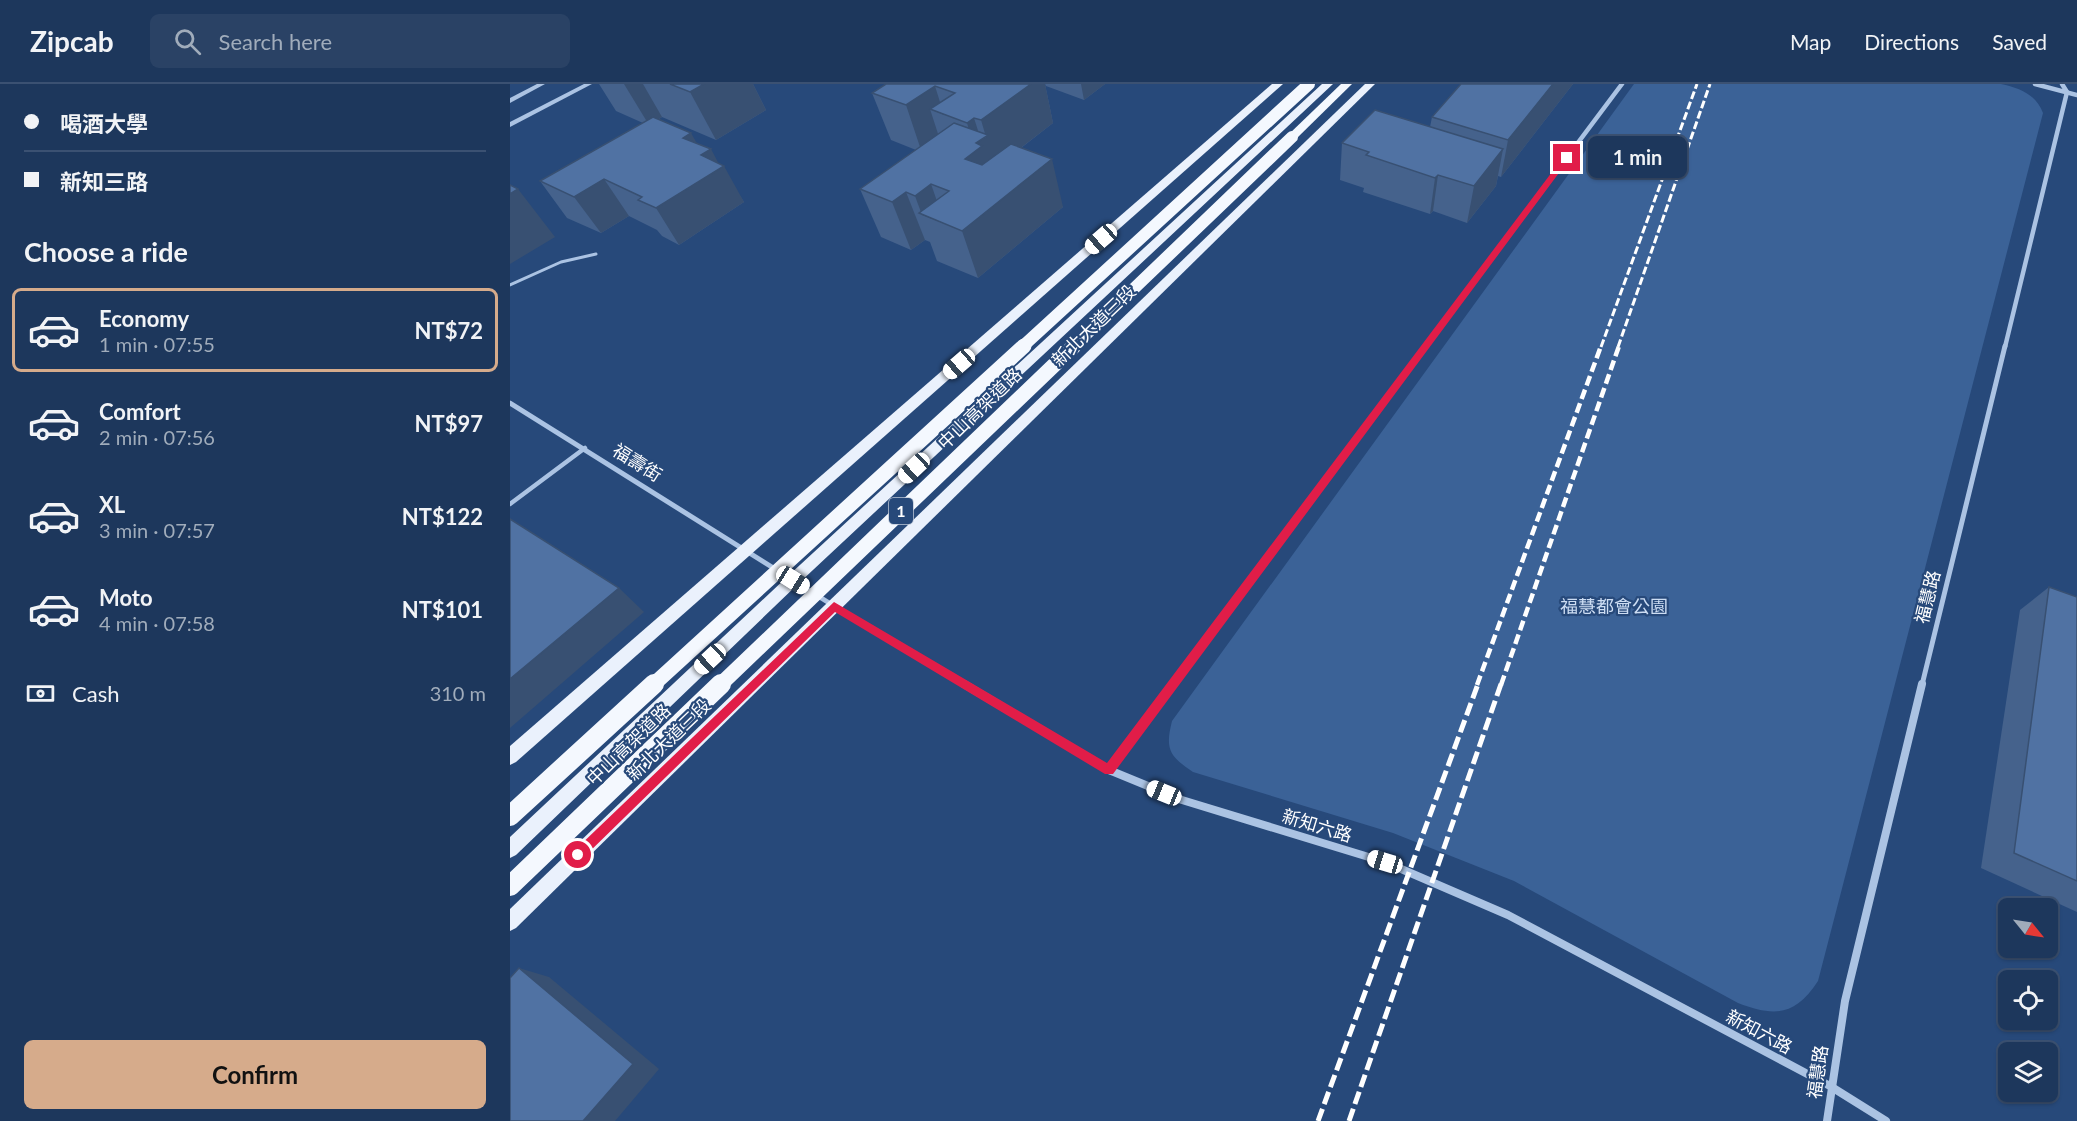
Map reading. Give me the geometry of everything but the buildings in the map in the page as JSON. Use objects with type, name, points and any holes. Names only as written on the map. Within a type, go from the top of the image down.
[{"type":"highway","name":"中山高架道路","points":[[510,816],[1309,84]]},
{"type":"highway","name":"中山高架道路","points":[[510,886],[1347,84]]},
{"type":"main road","points":[[510,757],[1278,84]]},
{"type":"main road","name":"新北大道三段","points":[[510,849],[793,580],[1328,84]]},
{"type":"main road","name":"新北大道三段","points":[[510,922],[1370,84]]},
{"type":"street","points":[[510,100],[542,84]]},
{"type":"street","points":[[510,125],[589,84]]},
{"type":"street","points":[[1109,770],[1622,84]]},
{"type":"street","points":[[2035,84],[2077,94]]},
{"type":"street","points":[[2062,84],[2067,92]]},
{"type":"street","name":"福慧路","points":[[1827,1121],[1830,1086],[1845,1000],[2067,92]]},
{"type":"street","name":"福壽街","points":[[510,403],[747,550]]},
{"type":"street","name":"新知六路","points":[[747,550],[834,606],[1109,770],[1182,800],[1385,862],[1508,915],[1830,1086],[1886,1121]]},
{"type":"lane","points":[[510,285],[561,262],[596,254]]},
{"type":"lane","points":[[510,504],[585,448]]},
{"type":"green space","name":"福慧都會公園","points":[[1634,84],[2001,84],[2026,93],[2036,101],[2043,113],[1818,981],[1801,1001],[1783,1010],[1763,1010],[1738,1003],[1514,881],[1393,833],[1193,772],[1174,756],[1169,745],[1172,721]]},
{"type":"railway","points":[[1601,347],[1697,84]]},
{"type":"railway","points":[[1618,347],[1710,84]]},
{"type":"railway","points":[[1477,685],[1601,346]]},
{"type":"railway","points":[[1501,685],[1619,346]]},
{"type":"railway","points":[[1318,1121],[1478,684]]},
{"type":"railway","points":[[1349,1121],[1501,684]]},
{"type":"route","points":[[578,855],[834,606],[1109,770],[1567,158]]}]
